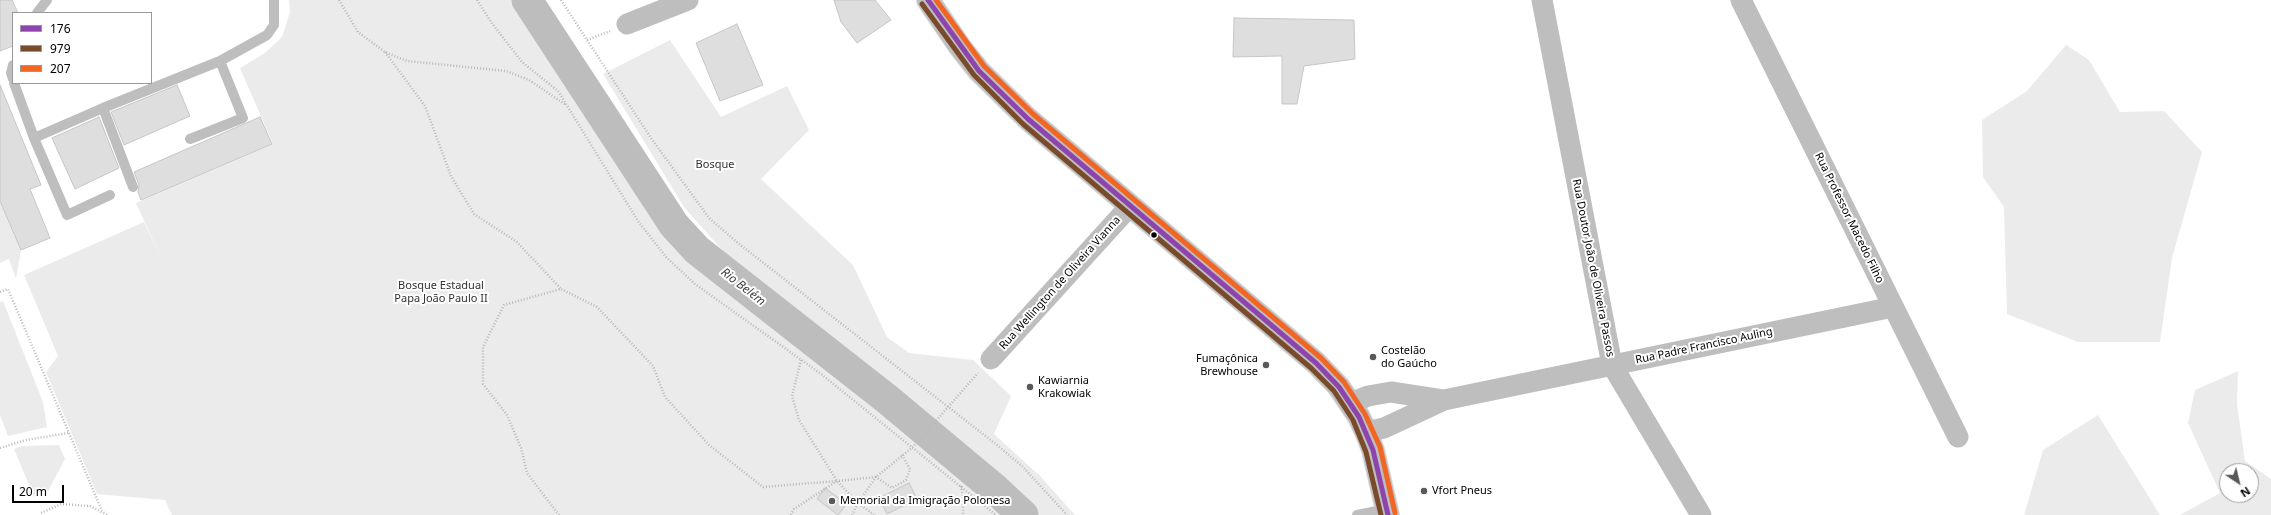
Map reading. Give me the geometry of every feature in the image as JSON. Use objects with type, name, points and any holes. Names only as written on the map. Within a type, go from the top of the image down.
[{"type":"main road","points":[[928,0],[960,46],[988,81],[1028,119],[1316,363],[1339,387],[1351,403],[1366,432],[1373,450],[1387,512]]},
{"type":"street","points":[[627,24],[688,0]]},
{"type":"street","name":"Rua Doutor João de Oliveira Passos","points":[[1542,0],[1612,366],[1701,515]]},
{"type":"street","name":"Rua Professor Macedo Filho","points":[[1741,0],[1958,437]]},
{"type":"street","name":"Rua Wellington de Oliveira Vianna","points":[[991,359],[1130,206]]},
{"type":"street","name":"Rua Padre Francisco Auling","points":[[1366,432],[1384,428],[1444,400],[1893,307]]},
{"type":"street","name":"Rua Padre Francisco Auling","points":[[1351,403],[1368,396],[1386,392],[1444,400]]},
{"type":"lane","points":[[38,12],[47,0]]},
{"type":"lane","points":[[34,138],[103,108],[220,61],[267,35],[274,25],[274,0]]},
{"type":"lane","points":[[190,139],[243,118],[220,61]]},
{"type":"lane","points":[[14,84],[34,138],[67,215],[110,195]]},
{"type":"lane","points":[[103,108],[133,187]]},
{"type":"lane","points":[[1357,515],[1387,512]]},
{"type":"path","points":[[339,0],[358,32],[385,52],[407,61],[506,71],[529,80],[568,106]]},
{"type":"path","points":[[477,0],[491,22],[522,62],[558,91],[638,221],[666,257],[695,284],[801,360],[996,515]]},
{"type":"path","points":[[561,0],[651,138],[709,218],[738,244],[948,405],[1022,466],[1067,515]]},
{"type":"path","points":[[587,40],[627,24]]},
{"type":"path","points":[[385,52],[425,106],[451,176],[474,214],[517,242],[561,289],[597,307],[653,366],[665,397],[709,445],[763,487],[876,477],[892,488],[906,480],[910,469],[902,455]]},
{"type":"path","points":[[0,292],[8,289],[102,512]]},
{"type":"path","points":[[559,515],[527,473],[522,448],[507,416],[483,384],[483,348],[504,305],[561,289]]},
{"type":"path","points":[[852,515],[858,503],[876,477],[918,441],[948,405],[991,359]]},
{"type":"path","points":[[801,360],[792,396],[799,420],[837,481],[858,503],[874,515]]},
{"type":"path","points":[[0,448],[26,440],[68,433]]},
{"type":"path","points":[[791,515],[794,509],[837,481]]},
{"type":"path","points":[[961,486],[963,496],[963,515]]},
{"type":"path","points":[[41,513],[61,504],[90,506],[108,515]]},
{"type":"green space","name":"Bosque Estadual Papa João Paulo II","points":[[289,0],[521,0],[661,223],[692,256],[830,364],[1010,515],[172,515],[165,500],[97,494],[46,372],[58,356],[24,275],[144,222],[163,262],[136,203],[273,144],[240,68],[265,53],[282,37],[290,12]]},
{"type":"green space","name":"Bosque","points":[[670,40],[721,117],[787,86],[809,130],[761,179],[853,265],[887,337],[909,353],[973,360],[1011,396],[994,434],[1041,477],[1075,515],[1032,515],[989,473],[880,380],[739,269],[684,207],[603,74]]},
{"type":"green space","points":[[2066,45],[2089,60],[2120,112],[2164,111],[2202,152],[2172,258],[2160,342],[2078,342],[2007,314],[2004,207],[1983,177],[1982,120],[2027,91]]},
{"type":"green space","points":[[0,201],[21,250],[16,279],[9,259],[0,263]]},
{"type":"green space","points":[[3,301],[43,402],[47,427],[8,436],[0,415],[0,302]]},
{"type":"green space","points":[[2238,371],[2237,404],[2245,461],[2248,463],[2219,463],[2219,491],[2188,423],[2195,390]]},
{"type":"green space","points":[[2098,415],[2160,515],[2024,515],[2043,450]]},
{"type":"green space","points":[[59,445],[65,459],[47,493],[34,497],[14,449],[22,446]]},
{"type":"green space","points":[[2259,471],[2271,479],[2271,515],[2180,515],[2219,494],[2219,503],[2259,503]]},
{"type":"building","points":[[0,0],[12,0],[18,12],[12,12],[12,46],[0,51]]},
{"type":"building","points":[[834,0],[875,0],[891,20],[857,43],[841,22]]},
{"type":"building","points":[[1234,18],[1354,20],[1355,59],[1304,66],[1297,104],[1282,104],[1282,56],[1233,57]]},
{"type":"building","points":[[737,24],[763,85],[720,101],[696,43]]},
{"type":"building","points":[[0,85],[41,185],[30,189],[50,238],[21,250],[0,201]]},
{"type":"building","points":[[177,85],[190,116],[124,145],[111,112]]},
{"type":"building","points":[[99,117],[119,168],[75,189],[52,138]]},
{"type":"building","points":[[260,117],[272,144],[141,200],[138,192],[139,185],[134,172]]},
{"type":"building","points":[[909,483],[917,499],[887,514],[879,498]]},
{"type":"building","name":"Memorial da Imigração Polonesa","points":[[825,488],[847,504],[838,515],[817,499]]},
{"type":"waterway","name":"Rio Belém","points":[[527,0],[674,225],[697,250],[887,399],[996,490],[1023,515]]},
{"type":"transit line","name":"176","points":[[928,0],[979,71],[1028,119],[1316,363],[1339,387],[1359,417],[1373,450],[1388,515]]},
{"type":"transit line","name":"207","points":[[936,0],[984,66],[1033,114],[1321,358],[1344,382],[1365,414],[1380,447],[1395,513]]},
{"type":"transit line","name":"979","points":[[922,4],[974,75],[1023,124],[1311,368],[1334,391],[1353,420],[1366,452],[1381,515]]},
{"type":"place","name":"Costelão do Gaúcho","points":[[1373,357]]},
{"type":"place","name":"Fumaçônica Brewhouse","points":[[1266,365]]},
{"type":"place","name":"Kawiarnia Krakowiak","points":[[1030,387]]},
{"type":"place","name":"Vfort Pneus","points":[[1424,491]]},
{"type":"place","name":"Memorial da Imigração Polonesa","points":[[832,501]]}]
